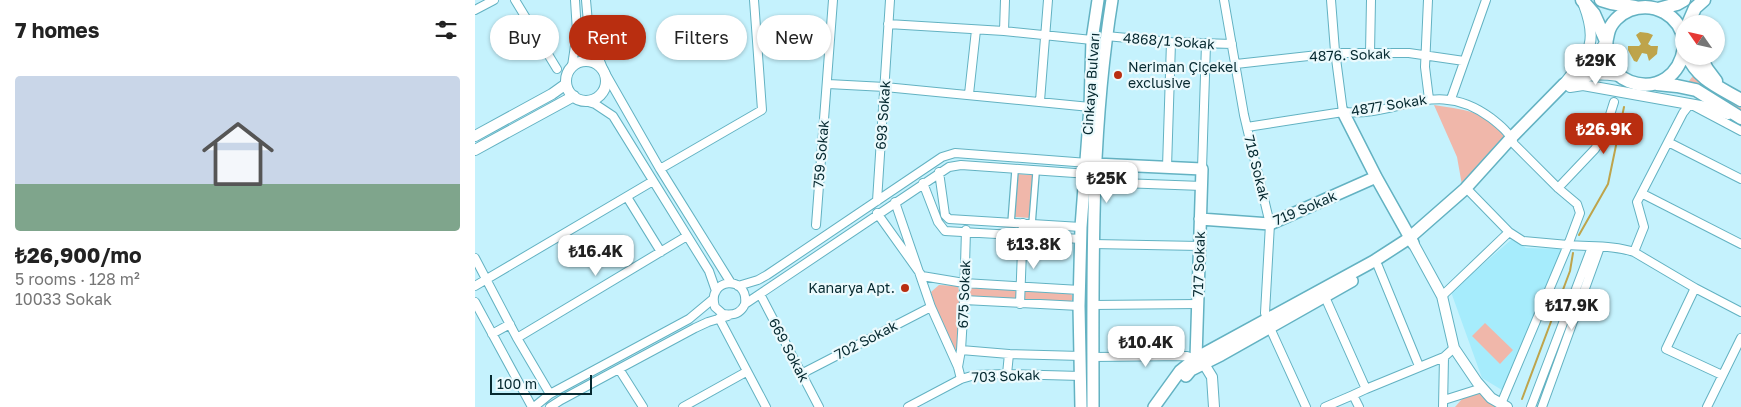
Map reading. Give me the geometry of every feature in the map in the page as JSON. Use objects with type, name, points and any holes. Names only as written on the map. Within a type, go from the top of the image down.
[{"type":"main road","name":"Cinkaya Bulvarı","points":[[1093,407],[1093,244],[1090,107],[1092,40],[1098,0]]},
{"type":"main road","name":"Cinkaya Bulvarı","points":[[1081,407],[1079,306],[1081,227],[1091,171],[1106,36],[1112,0]]},
{"type":"main road","points":[[1582,0],[1594,14],[1606,42]]},
{"type":"main road","points":[[1601,0],[1637,7],[1648,6],[1658,8],[1675,20]]},
{"type":"main road","points":[[1658,8],[1677,4],[1684,0]]},
{"type":"main road","points":[[1692,15],[1695,8],[1704,0]]},
{"type":"main road","points":[[1700,15],[1704,0]]},
{"type":"main road","points":[[1637,7],[1625,12],[1615,20],[1608,31],[1606,42],[1607,56],[1611,67],[1630,83],[1677,86],[1696,90],[1741,119]]},
{"type":"main road","points":[[1655,84],[1667,79],[1678,65]]},
{"type":"main road","points":[[1692,65],[1695,70],[1741,100]]},
{"type":"main road","points":[[1705,65],[1722,89]]},
{"type":"main road","points":[[1154,407],[1180,371],[1268,324],[1412,240],[1567,86]]},
{"type":"main road","points":[[1343,112],[1376,177],[1412,240]]},
{"type":"main road","points":[[1268,324],[1325,297],[1378,266],[1470,192],[1513,140]]},
{"type":"main road","points":[[1091,171],[1167,167],[1202,168]]},
{"type":"main road","name":"717 Sokak","points":[[1200,361],[1197,304],[1202,168]]},
{"type":"main road","name":"719 Sokak","points":[[1201,220],[1271,224],[1376,177]]},
{"type":"main road","points":[[1162,407],[1181,381],[1200,361]]},
{"type":"street","points":[[475,10],[494,0]]},
{"type":"street","points":[[515,0],[557,69]]},
{"type":"street","points":[[575,0],[577,32],[572,66],[567,76],[566,84],[568,90],[574,96],[595,104],[613,116],[709,271],[716,291]]},
{"type":"street","points":[[585,101],[592,100],[603,92],[607,80],[589,34],[586,0]]},
{"type":"street","points":[[660,169],[762,110],[754,0]]},
{"type":"street","name":"759 Sokak","points":[[816,225],[833,0]]},
{"type":"street","name":"693 Sokak","points":[[877,201],[890,0]]},
{"type":"street","points":[[1003,32],[1005,0]]},
{"type":"street","points":[[1040,101],[1047,0]]},
{"type":"street","name":"718 Sokak","points":[[1224,0],[1247,127],[1271,224],[1265,313],[1268,324]]},
{"type":"street","points":[[1331,0],[1343,112]]},
{"type":"street","points":[[1370,53],[1371,0]]},
{"type":"street","points":[[1428,0],[1425,67],[1429,99]]},
{"type":"street","points":[[1451,99],[1486,0]]},
{"type":"street","points":[[1567,86],[1586,56],[1590,44],[1591,29],[1582,0]]},
{"type":"street","points":[[888,24],[1092,40]]},
{"type":"street","points":[[969,94],[976,30]]},
{"type":"street","name":"4868/1 Sokak","points":[[1106,36],[1171,42],[1232,44]]},
{"type":"street","points":[[1167,167],[1171,42]]},
{"type":"street","points":[[1567,86],[1586,68],[1606,42]]},
{"type":"street","points":[[1202,168],[1206,44]]},
{"type":"street","name":"4876. Sokak","points":[[1236,64],[1336,53],[1409,53],[1464,61]]},
{"type":"street","points":[[572,66],[579,62],[592,61],[604,71],[660,169],[735,284],[745,294],[745,304]]},
{"type":"street","points":[[1567,86],[1585,76],[1593,74],[1620,76]]},
{"type":"street","points":[[475,136],[552,94],[566,84]]},
{"type":"street","points":[[828,84],[969,94],[1090,107]]},
{"type":"street","points":[[1567,86],[1583,85],[1690,104],[1715,109],[1741,119]]},
{"type":"street","points":[[475,150],[574,96]]},
{"type":"street","name":"4877 Sokak","points":[[1247,127],[1343,112],[1356,113],[1429,99],[1451,99],[1477,108],[1496,122],[1558,188],[1577,204],[1580,213],[1568,245]]},
{"type":"street","points":[[1558,188],[1604,134],[1614,102]]},
{"type":"street","points":[[1690,104],[1741,131]]},
{"type":"street","points":[[1634,252],[1644,227],[1637,202],[1643,194],[1683,113],[1690,104]]},
{"type":"street","points":[[1668,142],[1741,179]]},
{"type":"street","points":[[475,302],[533,407],[550,394],[689,319],[713,299],[716,291],[724,284],[757,280],[767,274],[948,154],[961,154],[1202,186]]},
{"type":"street","points":[[550,407],[563,403],[619,368],[695,328],[739,312],[745,304],[949,166],[1091,171]]},
{"type":"street","points":[[1011,223],[1015,171]]},
{"type":"street","points":[[939,172],[947,218],[967,221],[1081,227]]},
{"type":"street","points":[[1033,224],[1036,173]]},
{"type":"street","points":[[475,286],[653,181]]},
{"type":"street","points":[[923,183],[943,230],[1081,239]]},
{"type":"street","points":[[1470,192],[1509,232],[1523,241],[1620,248],[1634,252],[1695,288],[1741,312]]},
{"type":"street","points":[[1643,194],[1741,244]]},
{"type":"street","points":[[627,197],[661,252]]},
{"type":"street","points":[[895,202],[922,276],[931,307],[958,367],[961,379]]},
{"type":"street","points":[[877,213],[922,276],[964,283],[1080,290]]},
{"type":"street","name":"675 Sokak","points":[[958,367],[961,350],[967,221]]},
{"type":"street","points":[[1021,304],[1023,223]]},
{"type":"street","points":[[1442,296],[1509,232]]},
{"type":"street","points":[[517,338],[687,236]]},
{"type":"street","points":[[1412,240],[1442,296],[1454,348],[1482,388],[1491,398],[1504,405],[1568,245]]},
{"type":"street","points":[[1093,244],[1200,246]]},
{"type":"street","points":[[1531,407],[1596,247]]},
{"type":"street","points":[[1542,407],[1596,247]]},
{"type":"street","points":[[475,258],[517,338],[550,394]]},
{"type":"street","points":[[1378,266],[1419,366]]},
{"type":"street","points":[[1695,288],[1666,349],[1722,375]]},
{"type":"street","name":"669 Sokak","points":[[760,294],[819,407]]},
{"type":"street","points":[[1325,297],[1366,389]]},
{"type":"street","points":[[713,299],[715,307],[723,314],[734,314]]},
{"type":"street","points":[[964,300],[1079,306]]},
{"type":"street","points":[[1092,304],[1197,304]]},
{"type":"street","name":"702 Sokak","points":[[801,374],[931,307]]},
{"type":"street","points":[[719,318],[766,407]]},
{"type":"street","points":[[493,334],[510,324]]},
{"type":"street","points":[[1268,324],[1306,407]]},
{"type":"street","points":[[1707,407],[1741,338]]},
{"type":"street","points":[[1325,407],[1445,356],[1454,348]]},
{"type":"street","points":[[961,350],[1009,354],[1081,356]]},
{"type":"street","points":[[1007,374],[1009,354]]},
{"type":"street","points":[[1093,357],[1187,356],[1200,361],[1212,377],[1214,407]]},
{"type":"street","points":[[1445,356],[1443,404],[1482,388]]},
{"type":"street","points":[[619,368],[643,407]]},
{"type":"street","points":[[683,407],[746,372]]},
{"type":"street","name":"703 Sokak","points":[[908,407],[923,404],[961,379],[975,375],[1081,376]]},
{"type":"street","points":[[1353,395],[1359,407]]},
{"type":"shaded area","points":[[1640,32],[1653,35],[1648,44],[1658,46],[1657,54],[1649,61],[1647,54],[1642,53],[1637,62],[1634,61],[1628,50],[1628,46],[1639,46],[1641,44],[1636,35]]},
{"type":"shaded area","points":[[1693,76],[1741,108],[1741,113],[1688,82]]},
{"type":"shaded area","points":[[1434,105],[1464,110],[1483,117],[1499,128],[1504,137],[1462,185],[1457,157]]},
{"type":"shaded area","points":[[1017,174],[1032,175],[1034,178],[1031,218],[1014,217]]},
{"type":"shaded area","points":[[1512,239],[1526,248],[1564,249],[1502,390],[1482,378],[1451,292]]},
{"type":"shaded area","points":[[939,285],[958,286],[961,301],[957,350],[953,350],[931,292]]},
{"type":"shaded area","points":[[967,287],[1017,290],[1016,301],[966,298]]},
{"type":"shaded area","points":[[1025,291],[1070,294],[1072,295],[1072,300],[1070,303],[1024,302]]},
{"type":"shaded area","points":[[1485,323],[1513,350],[1500,364],[1472,336]]},
{"type":"shaded area","points":[[1477,382],[1507,407],[1455,407]]},
{"type":"waterway","points":[[1579,235],[1608,184],[1624,107]]},
{"type":"waterway","points":[[1522,399],[1570,271],[1573,253]]},
{"type":"place","name":"Neriman Çiçekel exclusive","points":[[1118,75]]},
{"type":"place","name":"Kanarya Apt.","points":[[905,288]]}]
